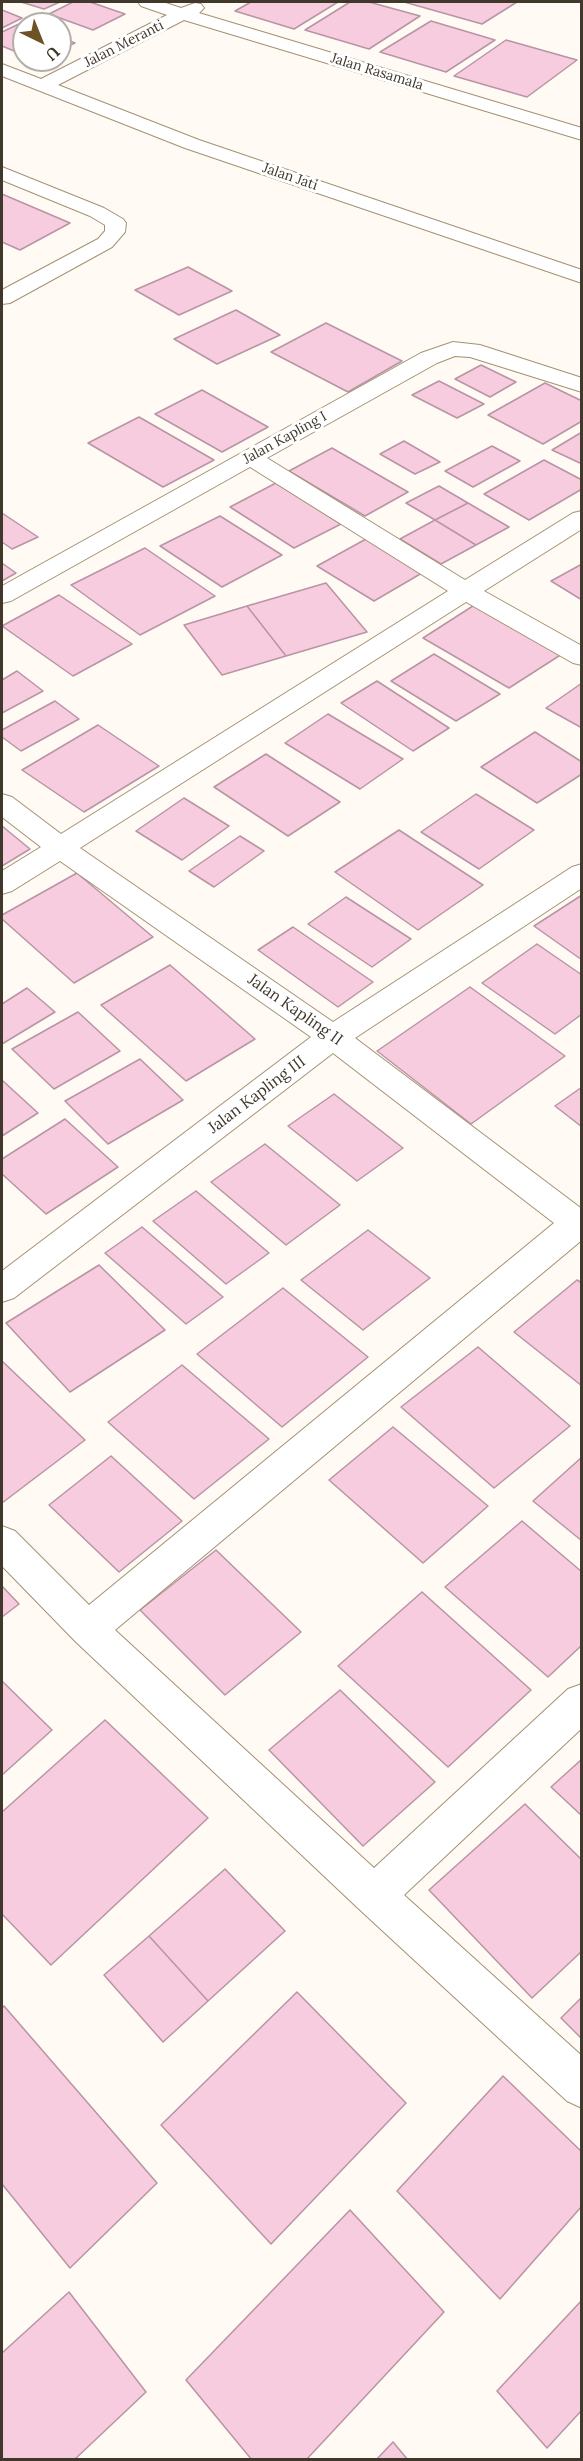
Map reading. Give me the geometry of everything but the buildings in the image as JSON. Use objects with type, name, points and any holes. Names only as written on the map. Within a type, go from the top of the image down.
[{"type":"street","name":"Jalan Rasamala","points":[[147,2],[182,15],[578,133]]},
{"type":"street","name":"Jalan Meranti","points":[[41,86],[207,2]]},
{"type":"street","name":"Jalan Jati","points":[[2,70],[192,144],[582,277]]},
{"type":"street","points":[[2,173],[97,212],[116,223],[115,232],[105,243],[2,298]]},
{"type":"street","name":"Jalan Kapling I","points":[[2,596],[429,358],[453,349],[472,350],[582,385]]},
{"type":"street","points":[[250,457],[465,591],[582,657]]},
{"type":"street","points":[[2,884],[582,518]]},
{"type":"street","name":"Jalan Kapling II","points":[[2,803],[60,847],[333,1036],[579,1225]]},
{"type":"street","name":"Jalan Kapling III","points":[[2,1289],[333,1036],[582,874]]},
{"type":"street","points":[[88,1629],[579,1225]]},
{"type":"street","points":[[2,1542],[88,1629],[582,2086]]},
{"type":"street","points":[[374,1895],[582,1702]]}]
